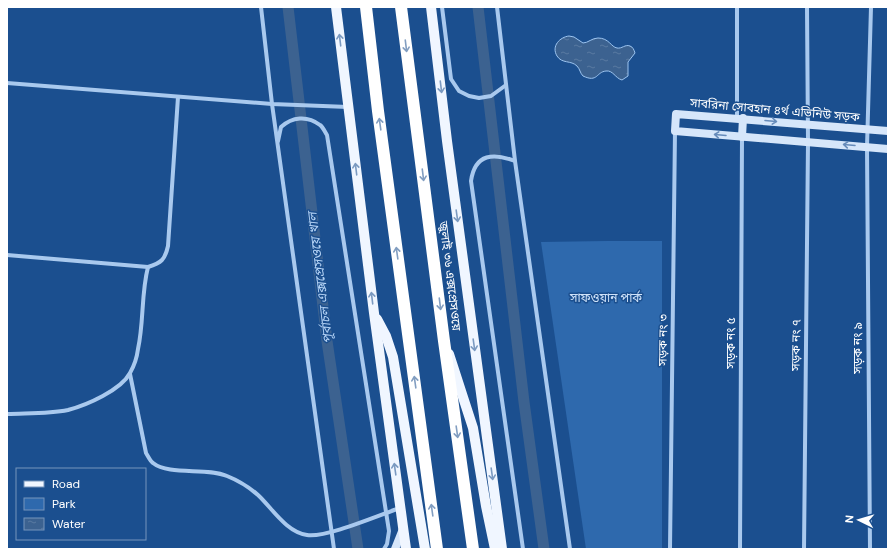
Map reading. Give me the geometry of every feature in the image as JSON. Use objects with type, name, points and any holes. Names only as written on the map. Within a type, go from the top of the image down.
[{"type":"highway","points":[[366,7],[379,118],[438,549]]},
{"type":"highway","name":"জুলাই ৩৬ এক্সপ্রেসওয়ে","points":[[401,7],[444,341],[473,549]]},
{"type":"main road","points":[[336,7],[374,313],[406,549]]},
{"type":"main road","points":[[431,7],[447,141],[502,549]]},
{"type":"main road","points":[[374,313],[386,336],[393,357],[425,549]]},
{"type":"main road","points":[[444,341],[473,428],[495,549]]},
{"type":"street","points":[[261,7],[272,104],[334,549]]},
{"type":"street","points":[[442,7],[451,79],[459,91],[469,96],[479,98],[491,96],[506,86]]},
{"type":"street","points":[[497,7],[515,161],[570,549]]},
{"type":"street","points":[[738,7],[740,118],[742,137]]},
{"type":"street","name":"সড়ক নং ৭","points":[[804,549],[808,142],[807,7]]},
{"type":"street","name":"সড়ক নং ৯","points":[[870,549],[867,129],[871,7]]},
{"type":"street","points":[[7,83],[272,104],[348,107]]},
{"type":"street","points":[[7,256],[148,267],[158,264],[166,256],[168,246],[178,96]]},
{"type":"street","name":"সাবরিনা সোবহান ৪র্থ এভিনিউ সড়ক","points":[[675,132],[676,114],[888,131]]},
{"type":"street","points":[[278,144],[281,127],[293,119],[304,118],[321,125],[327,136],[388,531],[387,544],[384,549]]},
{"type":"street","points":[[675,132],[888,149]]},
{"type":"street","name":"সড়ক নং ৩","points":[[670,549],[675,132]]},
{"type":"street","name":"সড়ক নং ৫","points":[[740,549],[742,137]]},
{"type":"street","points":[[515,161],[504,157],[489,156],[479,161],[473,171],[471,181],[523,549]]},
{"type":"street","points":[[7,414],[68,410],[86,404],[113,390],[130,374],[138,350],[144,280],[148,267]]},
{"type":"street","points":[[130,374],[146,453],[153,463],[164,468],[227,475],[257,494],[278,517],[293,530],[306,535],[319,535],[400,508]]},
{"type":"street","points":[[395,549],[403,529]]},
{"type":"green space","name":"সাফওয়ান পার্ক","points":[[662,241],[662,549],[586,549],[541,242]]},
{"type":"water","points":[[569,36],[574,37],[583,43],[602,38],[617,48],[631,46],[635,53],[628,62],[628,76],[622,80],[606,71],[600,73],[594,78],[583,76],[575,64],[561,60],[555,52],[557,43],[562,38]]},
{"type":"waterway","name":"পূর্বাচল এক্সপ্রেসওয়ে খাল","points":[[288,7],[327,341],[358,549]]},
{"type":"waterway","name":"পূর্বাচল এক্সপ্রেসওয়ে খাল","points":[[478,7],[524,402],[544,549]]}]
